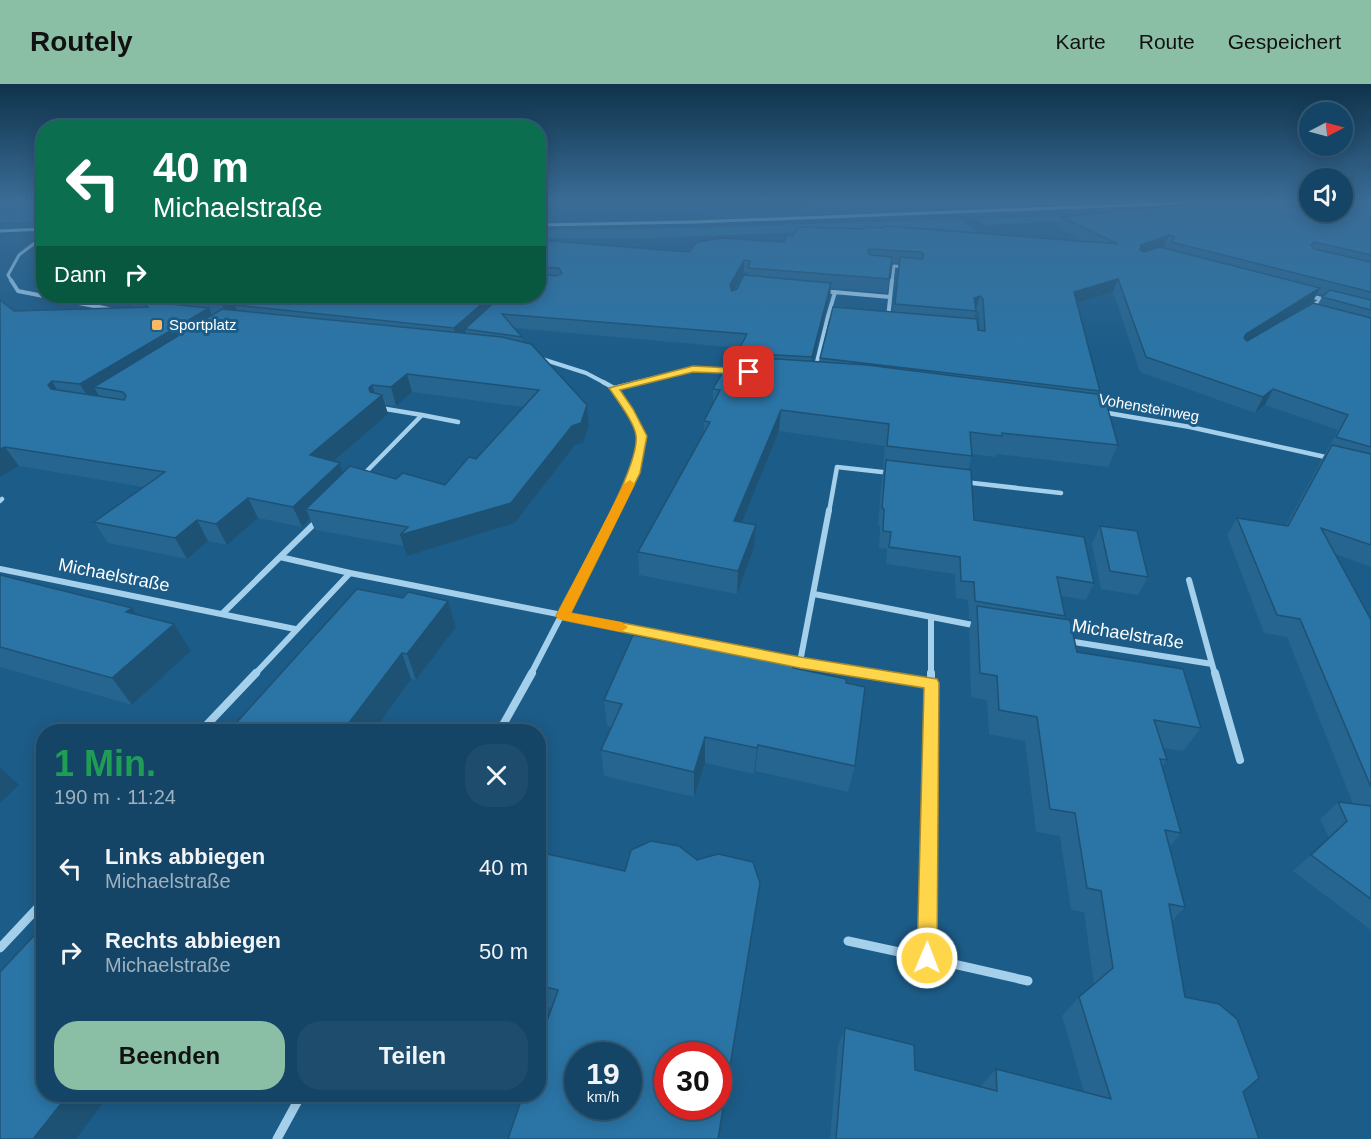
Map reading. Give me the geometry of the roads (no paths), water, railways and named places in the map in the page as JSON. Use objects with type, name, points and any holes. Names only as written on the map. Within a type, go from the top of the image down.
[{"type":"street","points":[[26,250],[19,255],[8,275],[18,291],[36,294]]},
{"type":"street","points":[[888,321],[894,266],[910,267]]},
{"type":"street","points":[[811,290],[890,297]]},
{"type":"street","points":[[813,376],[835,292]]},
{"type":"street","points":[[1300,293],[1332,302]]},
{"type":"street","points":[[1316,315],[1305,312],[1322,299]]},
{"type":"street","points":[[80,303],[116,310]]},
{"type":"street","points":[[828,316],[840,317]]},
{"type":"street","points":[[503,724],[563,616],[635,473],[641,436],[628,409],[614,388],[559,363],[527,356]]},
{"type":"street","points":[[614,388],[693,369],[736,371]]},
{"type":"street","points":[[379,408],[458,422]]},
{"type":"street","name":"Vohensteinweg","points":[[1097,411],[1190,427],[1332,458]]},
{"type":"street","points":[[355,482],[422,416]]},
{"type":"street","points":[[800,662],[837,467],[896,474]]},
{"type":"street","points":[[954,481],[1061,493]]},
{"type":"street","points":[[222,614],[322,516]]},
{"type":"street","points":[[280,557],[350,573],[800,662],[931,683]]},
{"type":"street","name":"Michaelstraße","points":[[0,569],[295,629]]},
{"type":"street","points":[[207,724],[350,573]]},
{"type":"street","name":"Michaelstraße","points":[[1189,580],[1240,760]]},
{"type":"street","points":[[814,594],[990,628]]},
{"type":"street","points":[[927,958],[931,618]]},
{"type":"street","name":"Michaelstraße","points":[[1060,639],[1212,664]]},
{"type":"street","points":[[0,948],[36,910]]},
{"type":"street","points":[[848,941],[1028,981]]},
{"type":"street","points":[[277,1139],[297,1102]]},
{"type":"place","name":"Sportplatz","points":[[157,325]]}]
